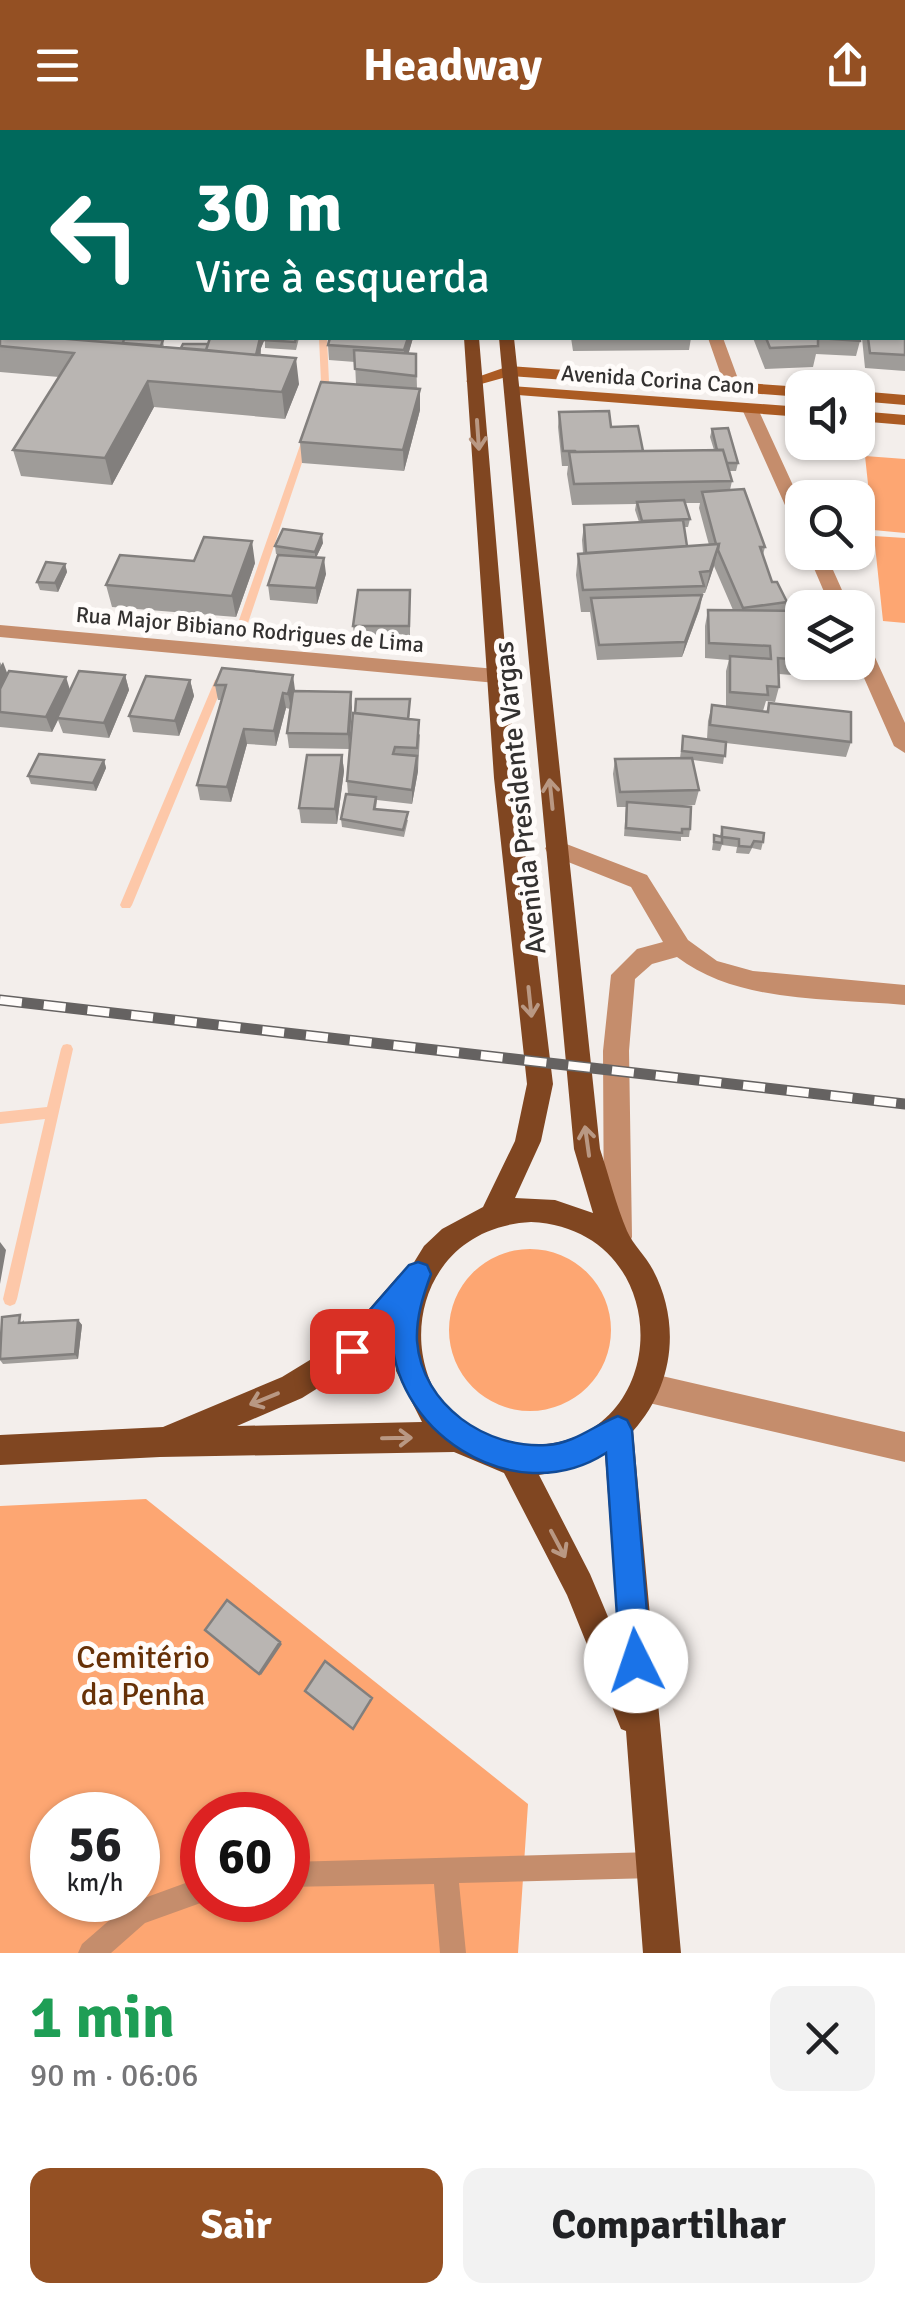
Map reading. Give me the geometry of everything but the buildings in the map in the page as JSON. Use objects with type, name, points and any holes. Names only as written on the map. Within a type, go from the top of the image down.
[{"type":"main road","name":"Avenida Presidente Vargas","points":[[471,340],[496,676],[540,1084],[528,1141],[493,1215]]},
{"type":"main road","name":"Avenida Presidente Vargas","points":[[506,340],[587,1149],[618,1247]]},
{"type":"main road","name":"Avenida Corina Caon","points":[[474,381],[785,391]]},
{"type":"main road","name":"Avenida Corina Caon","points":[[510,381],[785,411]]},
{"type":"main road","points":[[875,397],[905,400]]},
{"type":"main road","points":[[875,417],[905,420]]},
{"type":"main road","points":[[160,1442],[292,1388],[352,1351],[418,1274],[450,1238],[493,1215],[526,1211],[560,1214],[590,1227],[618,1247],[642,1276],[656,1312],[658,1350],[649,1388],[618,1430],[587,1449],[550,1458],[513,1458],[460,1437],[432,1410],[413,1378],[404,1342],[406,1306],[418,1274]]},
{"type":"main road","points":[[618,1430],[662,1953]]},
{"type":"main road","points":[[0,1450],[160,1442],[460,1437]]},
{"type":"main road","points":[[513,1458],[579,1584],[642,1740]]},
{"type":"street","points":[[716,340],[733,388]]},
{"type":"street","points":[[750,408],[785,485]]},
{"type":"street","name":"Rua Major Bibiano Rodrigues de Lima","points":[[0,631],[496,676]]},
{"type":"street","points":[[875,680],[905,746]]},
{"type":"street","points":[[556,848],[639,881],[653,898],[662,924],[680,947],[710,969],[753,982],[905,995]]},
{"type":"street","points":[[618,1247],[616,1037],[623,975],[645,956],[680,947]]},
{"type":"street","points":[[649,1388],[905,1447]]},
{"type":"lane","points":[[310,1874],[654,1865]]},
{"type":"lane","points":[[445,1870],[453,1953]]},
{"type":"lane","points":[[91,1953],[137,1913],[180,1898]]},
{"type":"green space","points":[[875,457],[905,459],[905,533],[875,530],[875,480],[868,480],[865,460],[875,460]]},
{"type":"green space","points":[[875,536],[905,538],[905,623],[883,621]]},
{"type":"green space","points":[[530,1249],[561,1255],[587,1273],[605,1299],[611,1330],[605,1361],[587,1387],[561,1405],[530,1411],[499,1405],[473,1387],[455,1361],[449,1330],[455,1299],[473,1273],[499,1255]]},
{"type":"green space","name":"Cemitério da Penha","points":[[146,1499],[528,1804],[518,1953],[0,1953],[0,1506]]},
{"type":"waterway","points":[[321,394],[325,382],[323,340]]},
{"type":"waterway","points":[[243,623],[307,436]]},
{"type":"waterway","points":[[126,905],[220,680]]},
{"type":"waterway","points":[[10,1299],[67,1049]]},
{"type":"waterway","points":[[0,1118],[52,1112]]},
{"type":"railway","points":[[0,1000],[905,1104]]},
{"type":"route","points":[[352,1351],[418,1274],[406,1306],[404,1342],[413,1378],[432,1410],[460,1437],[513,1458],[550,1458],[587,1449],[618,1430],[636,1661]]}]
